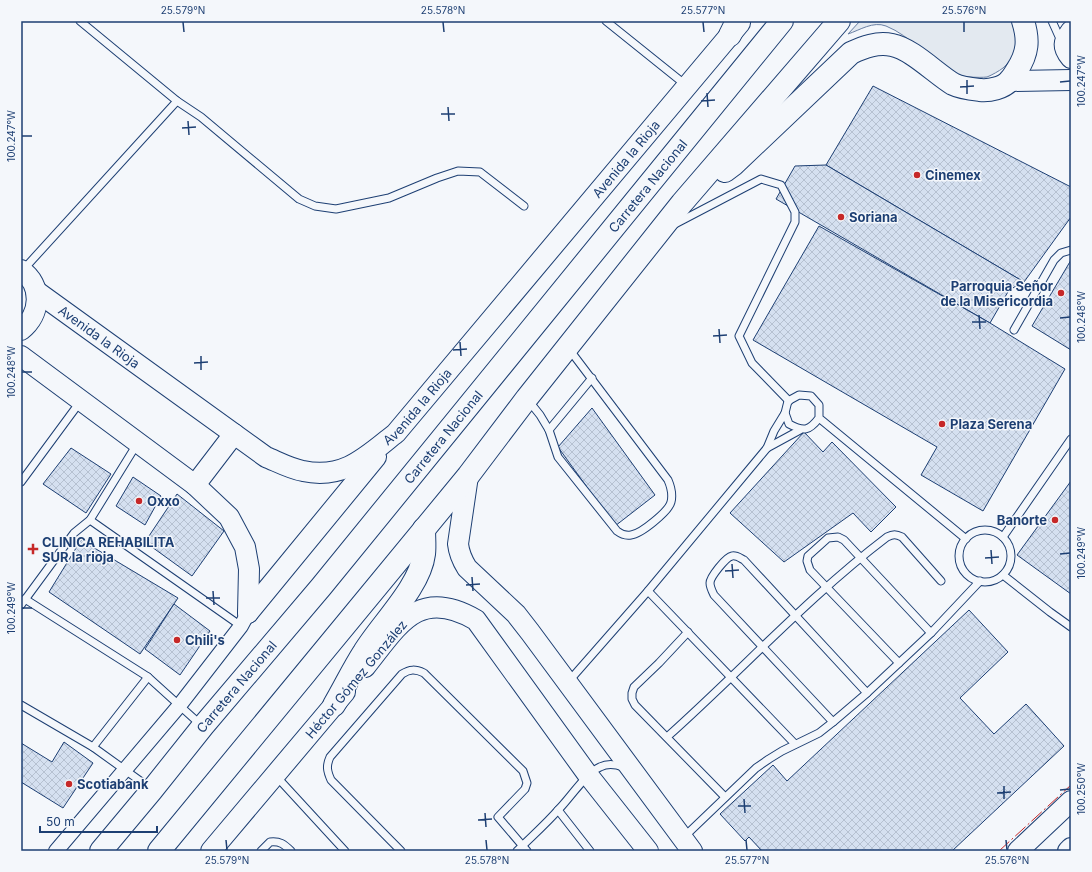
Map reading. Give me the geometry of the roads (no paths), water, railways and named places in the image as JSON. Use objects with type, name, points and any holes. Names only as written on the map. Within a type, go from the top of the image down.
[{"type":"highway","name":"Carretera Nacional","points":[[101,851],[203,726],[321,587],[782,21]]},
{"type":"highway","points":[[159,851],[468,476],[526,398],[682,203],[839,21]]},
{"type":"highway","points":[[682,203],[733,165],[851,53],[864,47],[877,44],[892,45],[906,50],[954,84],[968,89],[986,90],[997,88],[1010,82],[1024,59],[1027,45],[1026,29],[1023,21]]},
{"type":"highway","points":[[334,705],[364,652],[406,594],[416,577],[422,565],[424,554],[424,530]]},
{"type":"street","name":"Avenida la Rioja","points":[[36,291],[266,457],[302,471],[317,473],[340,471],[358,462],[396,433],[420,402],[736,26]]},
{"type":"street","points":[[1010,82],[1071,80]]},
{"type":"street","points":[[21,330],[28,324],[34,314],[37,303],[36,291],[31,280],[22,270]]},
{"type":"street","points":[[21,356],[195,485],[229,517],[245,547],[249,569],[244,620]]},
{"type":"street","points":[[56,851],[179,706],[244,620],[396,433]]},
{"type":"street","points":[[195,485],[234,434]]},
{"type":"street","points":[[468,476],[458,544],[458,552],[462,559],[475,576],[516,614],[687,845]]},
{"type":"street","name":"Héctor Gómez González","points":[[211,851],[334,705],[397,626],[421,610],[434,607],[448,607],[462,612],[476,620],[588,775],[648,851]]},
{"type":"street","points":[[1018,851],[1071,801]]},
{"type":"street","points":[[1068,851],[1071,848]]},
{"type":"lane","points":[[80,21],[299,199],[315,206],[336,209],[388,198],[458,171],[480,172],[524,206]]},
{"type":"lane","points":[[606,21],[687,86]]},
{"type":"lane","points":[[1052,21],[1069,45]]},
{"type":"lane","points":[[22,270],[178,101]]},
{"type":"lane","points":[[658,233],[761,179],[781,185],[794,212],[794,222],[739,336],[752,363],[789,401]]},
{"type":"lane","points":[[1014,330],[1054,260],[1061,253],[1071,250]]},
{"type":"lane","points":[[526,398],[540,415],[549,430],[558,457],[617,531],[626,535],[633,535],[640,532],[668,509],[671,503],[672,495],[668,480],[567,346]]},
{"type":"lane","points":[[549,430],[592,378]]},
{"type":"lane","points":[[568,683],[648,591],[767,448],[789,401],[799,395],[811,396],[819,405],[819,418],[812,428],[800,430],[767,448]]},
{"type":"lane","points":[[21,482],[81,400]]},
{"type":"lane","points":[[784,413],[789,424],[800,430]]},
{"type":"lane","points":[[819,418],[966,539]]},
{"type":"lane","points":[[1003,537],[1071,439]]},
{"type":"lane","points":[[138,442],[90,520],[74,533],[23,602],[148,677],[203,726]]},
{"type":"lane","points":[[90,520],[244,620]]},
{"type":"lane","points":[[988,530],[996,532],[1003,537],[1010,548],[1011,560],[1008,569],[1003,575],[996,580],[988,582],[974,579],[968,575],[963,569],[961,563],[961,550],[966,539],[972,534],[988,530]]},
{"type":"lane","points":[[667,737],[826,587],[887,537],[897,535],[902,537],[940,581]]},
{"type":"lane","points":[[898,663],[810,570],[807,561],[808,556],[828,538],[838,536],[844,540],[931,633]]},
{"type":"lane","points":[[833,722],[714,595],[710,584],[711,578],[727,558],[737,556],[744,560],[867,693]]},
{"type":"lane","points":[[1003,575],[1071,627]]},
{"type":"lane","points":[[687,845],[725,797],[768,759],[819,733],[833,722],[867,693],[931,633],[980,581]]},
{"type":"lane","points":[[648,591],[795,744]]},
{"type":"lane","points":[[688,632],[634,687],[632,699],[635,704],[725,797]]},
{"type":"lane","points":[[401,851],[331,780],[327,764],[330,757],[402,674],[408,670],[416,670],[424,673],[523,771],[527,783],[525,789],[498,817],[522,849],[588,775],[598,767],[613,764],[633,772]]},
{"type":"lane","points":[[93,747],[148,677]]},
{"type":"lane","points":[[21,705],[93,747],[152,790]]},
{"type":"lane","points":[[274,775],[345,851]]},
{"type":"lane","points":[[558,810],[590,851]]},
{"type":"lane","points":[[261,851],[270,842],[277,841],[284,844],[291,851]]},
{"type":"place","name":"Cinemex","points":[[917,175]]},
{"type":"place","name":"Soriana","points":[[841,217]]},
{"type":"place","name":"Parroquia Señor de la Misericordia","points":[[1061,293]]},
{"type":"place","name":"Plaza Serena","points":[[942,424]]},
{"type":"place","name":"Oxxo","points":[[139,501]]},
{"type":"place","name":"Banorte","points":[[1055,520]]},
{"type":"place","name":"CLINICA REHABILITA SUR la rioja","points":[[33,549]]},
{"type":"place","name":"Chili's","points":[[177,640]]},
{"type":"place","name":"Scotiabank","points":[[69,784]]}]
